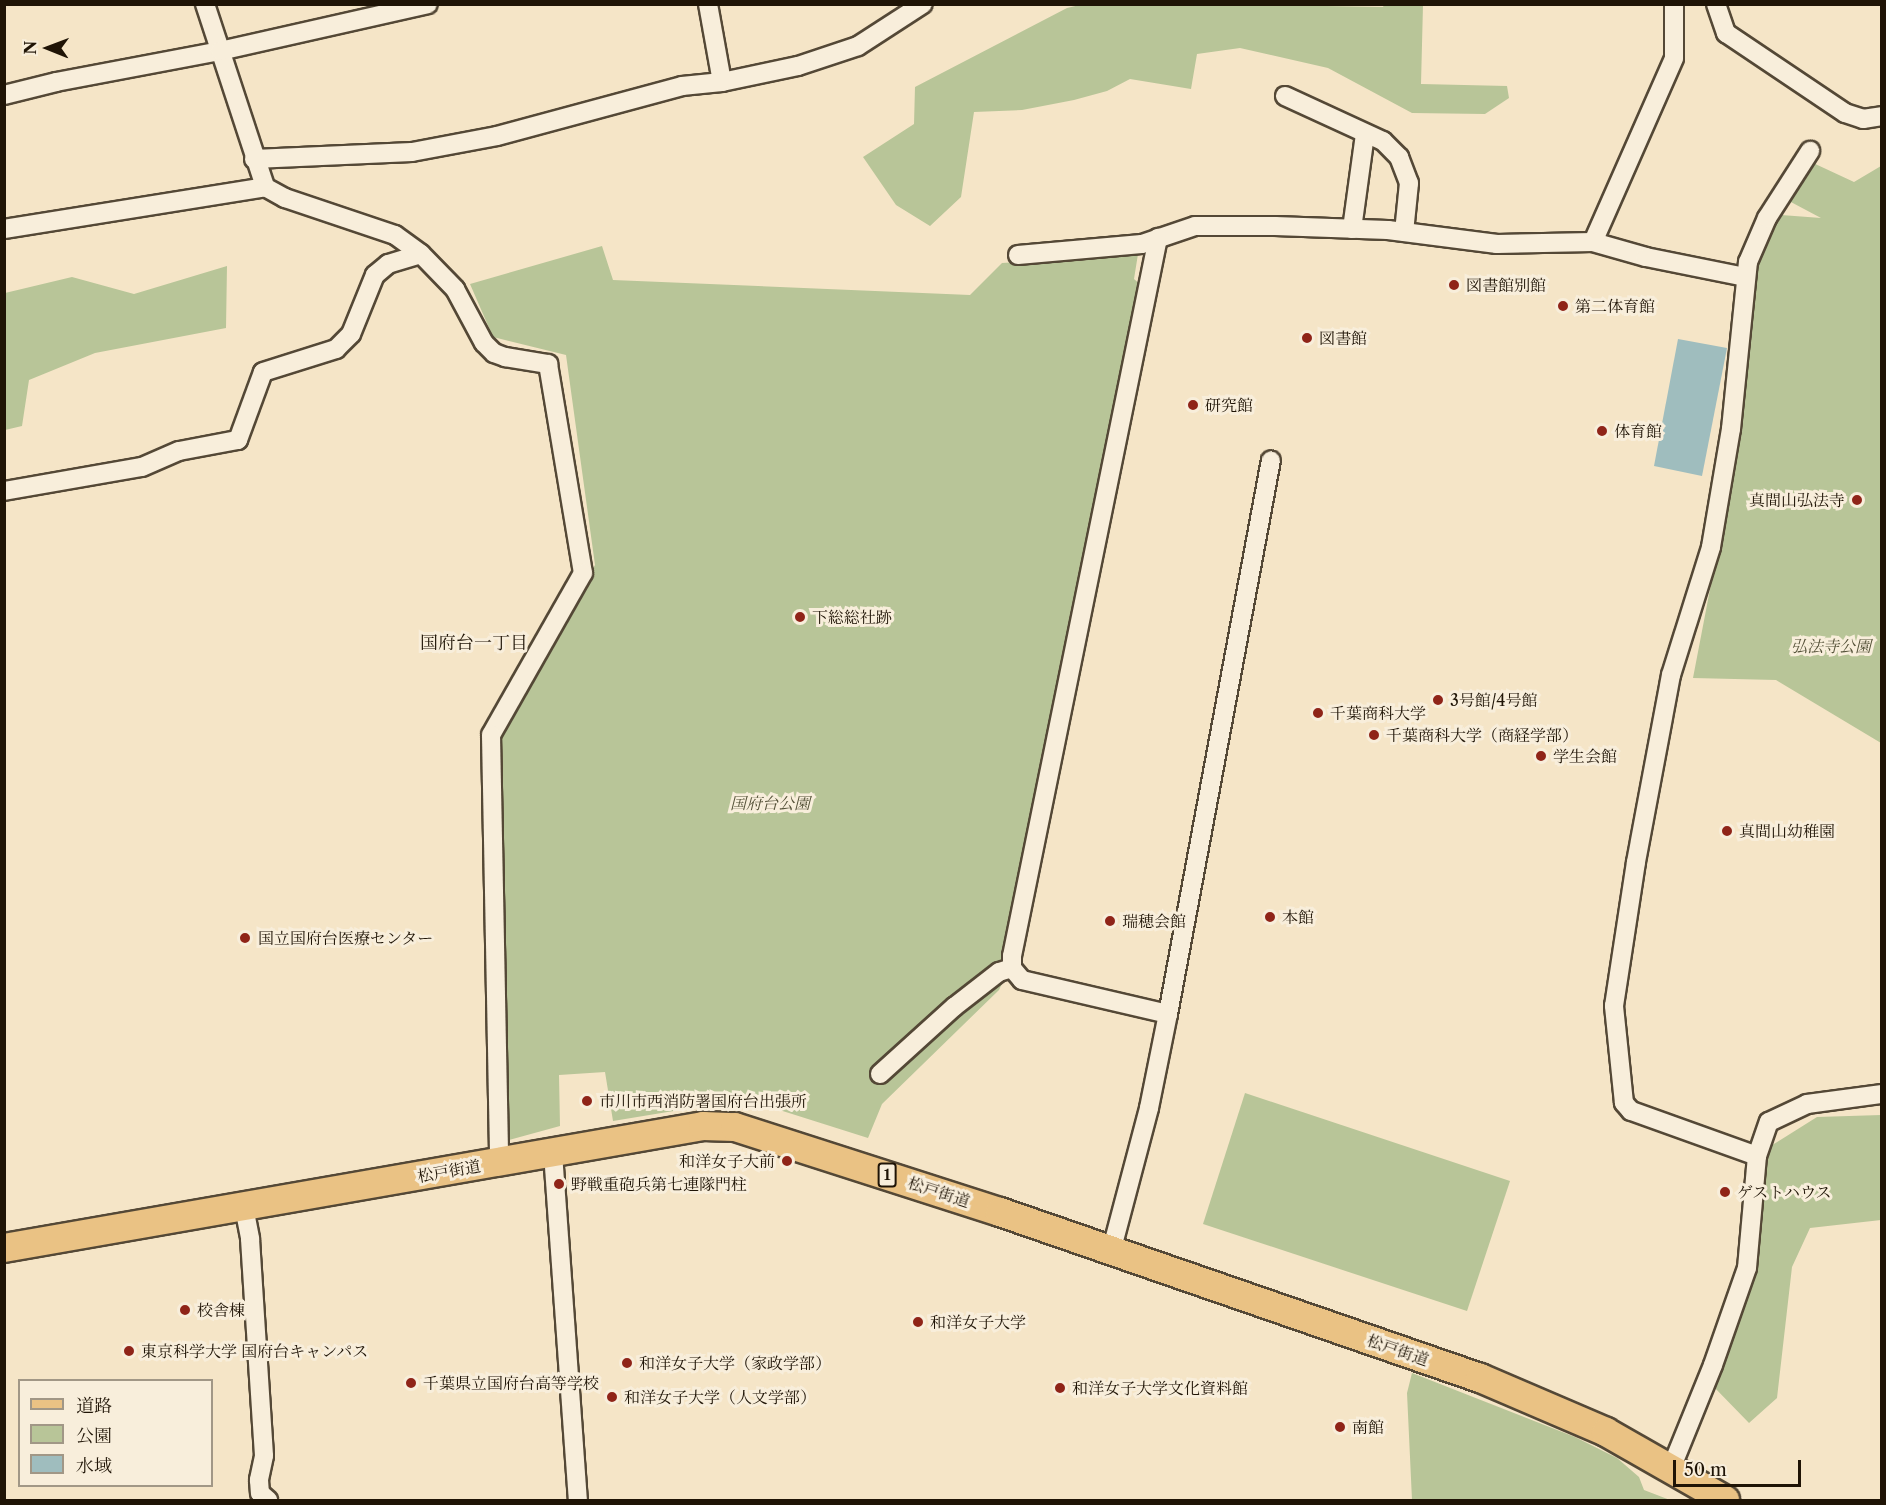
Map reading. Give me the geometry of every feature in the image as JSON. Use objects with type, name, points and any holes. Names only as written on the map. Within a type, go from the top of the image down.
[{"type":"main road","name":"松戸街道","points":[[4,1248],[703,1126],[735,1127],[910,1182],[1480,1378],[1606,1432],[1723,1500]]},
{"type":"street","points":[[205,4],[265,187]]},
{"type":"street","points":[[4,94],[220,51],[428,4]]},
{"type":"street","points":[[708,4],[722,82]]},
{"type":"street","points":[[254,159],[412,152],[497,135],[682,86],[722,82],[798,66],[858,46],[923,4]]},
{"type":"street","points":[[1593,242],[1674,58],[1674,4]]},
{"type":"street","points":[[1716,4],[1726,33],[1845,113],[1863,119],[1881,116]]},
{"type":"street","points":[[1285,96],[1383,141],[1399,157],[1409,183],[1404,232]]},
{"type":"street","points":[[1352,229],[1365,134]]},
{"type":"street","points":[[1757,1156],[1631,1110],[1624,1103],[1614,1006],[1636,862],[1671,675],[1711,547],[1731,429],[1748,262],[1767,218],[1810,151]]},
{"type":"street","points":[[4,228],[265,187],[285,198],[395,236],[421,254],[455,289],[484,343],[494,352],[505,357],[548,364],[583,573],[491,735],[500,1162]]},
{"type":"street","points":[[1018,255],[1142,244],[1195,226],[1352,229],[1404,232],[1497,244],[1593,242],[1646,257],[1745,277]]},
{"type":"street","points":[[1158,238],[1012,956],[1012,968],[1022,980],[1168,1014]]},
{"type":"street","points":[[4,490],[142,467],[179,451],[238,440],[263,372],[336,349],[351,334],[375,275],[388,264],[421,254]]},
{"type":"street","points":[[1112,1252],[1149,1108],[1168,1014],[1271,460]]},
{"type":"street","points":[[880,1074],[954,1007],[999,972],[1012,968]]},
{"type":"street","points":[[1670,1471],[1713,1365],[1748,1269],[1757,1156],[1769,1122],[1807,1104],[1881,1094]]},
{"type":"street","points":[[553,1153],[578,1500]]},
{"type":"street","points":[[244,1207],[250,1239],[264,1456],[259,1480],[260,1493],[268,1500]]},
{"type":"green space","points":[[1084,4],[1383,7],[1384,5],[1423,5],[1421,84],[1507,86],[1509,98],[1485,114],[1412,113],[1328,68],[1240,48],[1197,54],[1191,89],[1130,79],[1107,91],[1074,100],[1022,110],[974,112],[961,197],[930,226],[896,205],[863,157],[914,124],[915,87],[1067,8]]},
{"type":"green space","name":"弘法寺公園","points":[[1811,162],[1854,182],[1881,166],[1881,743],[1776,680],[1693,678],[1734,464],[1752,285],[1770,214],[1821,218],[1789,201]]},
{"type":"green space","name":"国府台公園","points":[[602,246],[613,280],[970,295],[1002,263],[1138,254],[1134,279],[1142,286],[1010,967],[999,990],[882,1104],[868,1138],[770,1107],[710,1105],[613,1121],[605,1072],[559,1075],[560,1126],[509,1140],[501,738],[595,565],[566,355],[493,337],[470,284]]},
{"type":"green space","points":[[227,266],[226,328],[95,353],[29,380],[22,426],[5,430],[5,293],[72,277],[134,294]]},
{"type":"green space","points":[[1245,1093],[1510,1181],[1467,1311],[1203,1224]]},
{"type":"green space","points":[[1881,1115],[1881,1220],[1810,1228],[1792,1267],[1777,1398],[1749,1423],[1712,1385],[1755,1274],[1769,1147],[1817,1117]]},
{"type":"green space","points":[[1412,1373],[1575,1437],[1617,1458],[1639,1477],[1644,1490],[1670,1500],[1412,1500],[1407,1393]]},
{"type":"water","points":[[1678,339],[1727,348],[1702,476],[1654,466]]},
{"type":"place","name":"図書館別館","points":[[1454,285]]},
{"type":"place","name":"第二体育館","points":[[1563,306]]},
{"type":"place","name":"図書館","points":[[1307,338]]},
{"type":"place","name":"研究館","points":[[1193,405]]},
{"type":"place","name":"体育館","points":[[1602,431]]},
{"type":"place","name":"真間山弘法寺","points":[[1857,500]]},
{"type":"place","name":"下総総社跡","points":[[800,617]]},
{"type":"place","name":"3号館/4号館","points":[[1438,700]]},
{"type":"place","name":"千葉商科大学","points":[[1318,713]]},
{"type":"place","name":"千葉商科大学（商経学部）","points":[[1374,735]]},
{"type":"place","name":"学生会館","points":[[1541,756]]},
{"type":"place","name":"真間山幼稚園","points":[[1727,831]]},
{"type":"place","name":"本館","points":[[1270,917]]},
{"type":"place","name":"瑞穂会館","points":[[1110,921]]},
{"type":"place","name":"国立国府台医療センター","points":[[245,938]]},
{"type":"place","name":"市川市西消防署国府台出張所","points":[[587,1101]]},
{"type":"place","name":"和洋女子大前","points":[[787,1161]]},
{"type":"place","name":"野戦重砲兵第七連隊門柱","points":[[559,1184]]},
{"type":"place","name":"ゲストハウス","points":[[1725,1192]]},
{"type":"place","name":"校舎棟","points":[[185,1310]]},
{"type":"place","name":"和洋女子大学","points":[[918,1322]]},
{"type":"place","name":"東京科学大学 国府台キャンパス","points":[[129,1351]]},
{"type":"place","name":"和洋女子大学（家政学部）","points":[[627,1363]]},
{"type":"place","name":"千葉県立国府台高等学校","points":[[411,1383]]},
{"type":"place","name":"和洋女子大学文化資料館","points":[[1060,1388]]},
{"type":"place","name":"和洋女子大学（人文学部）","points":[[612,1397]]},
{"type":"place","name":"南館","points":[[1340,1427]]},
{"type":"district","name":"国府台一丁目","points":[[474,643]]}]
